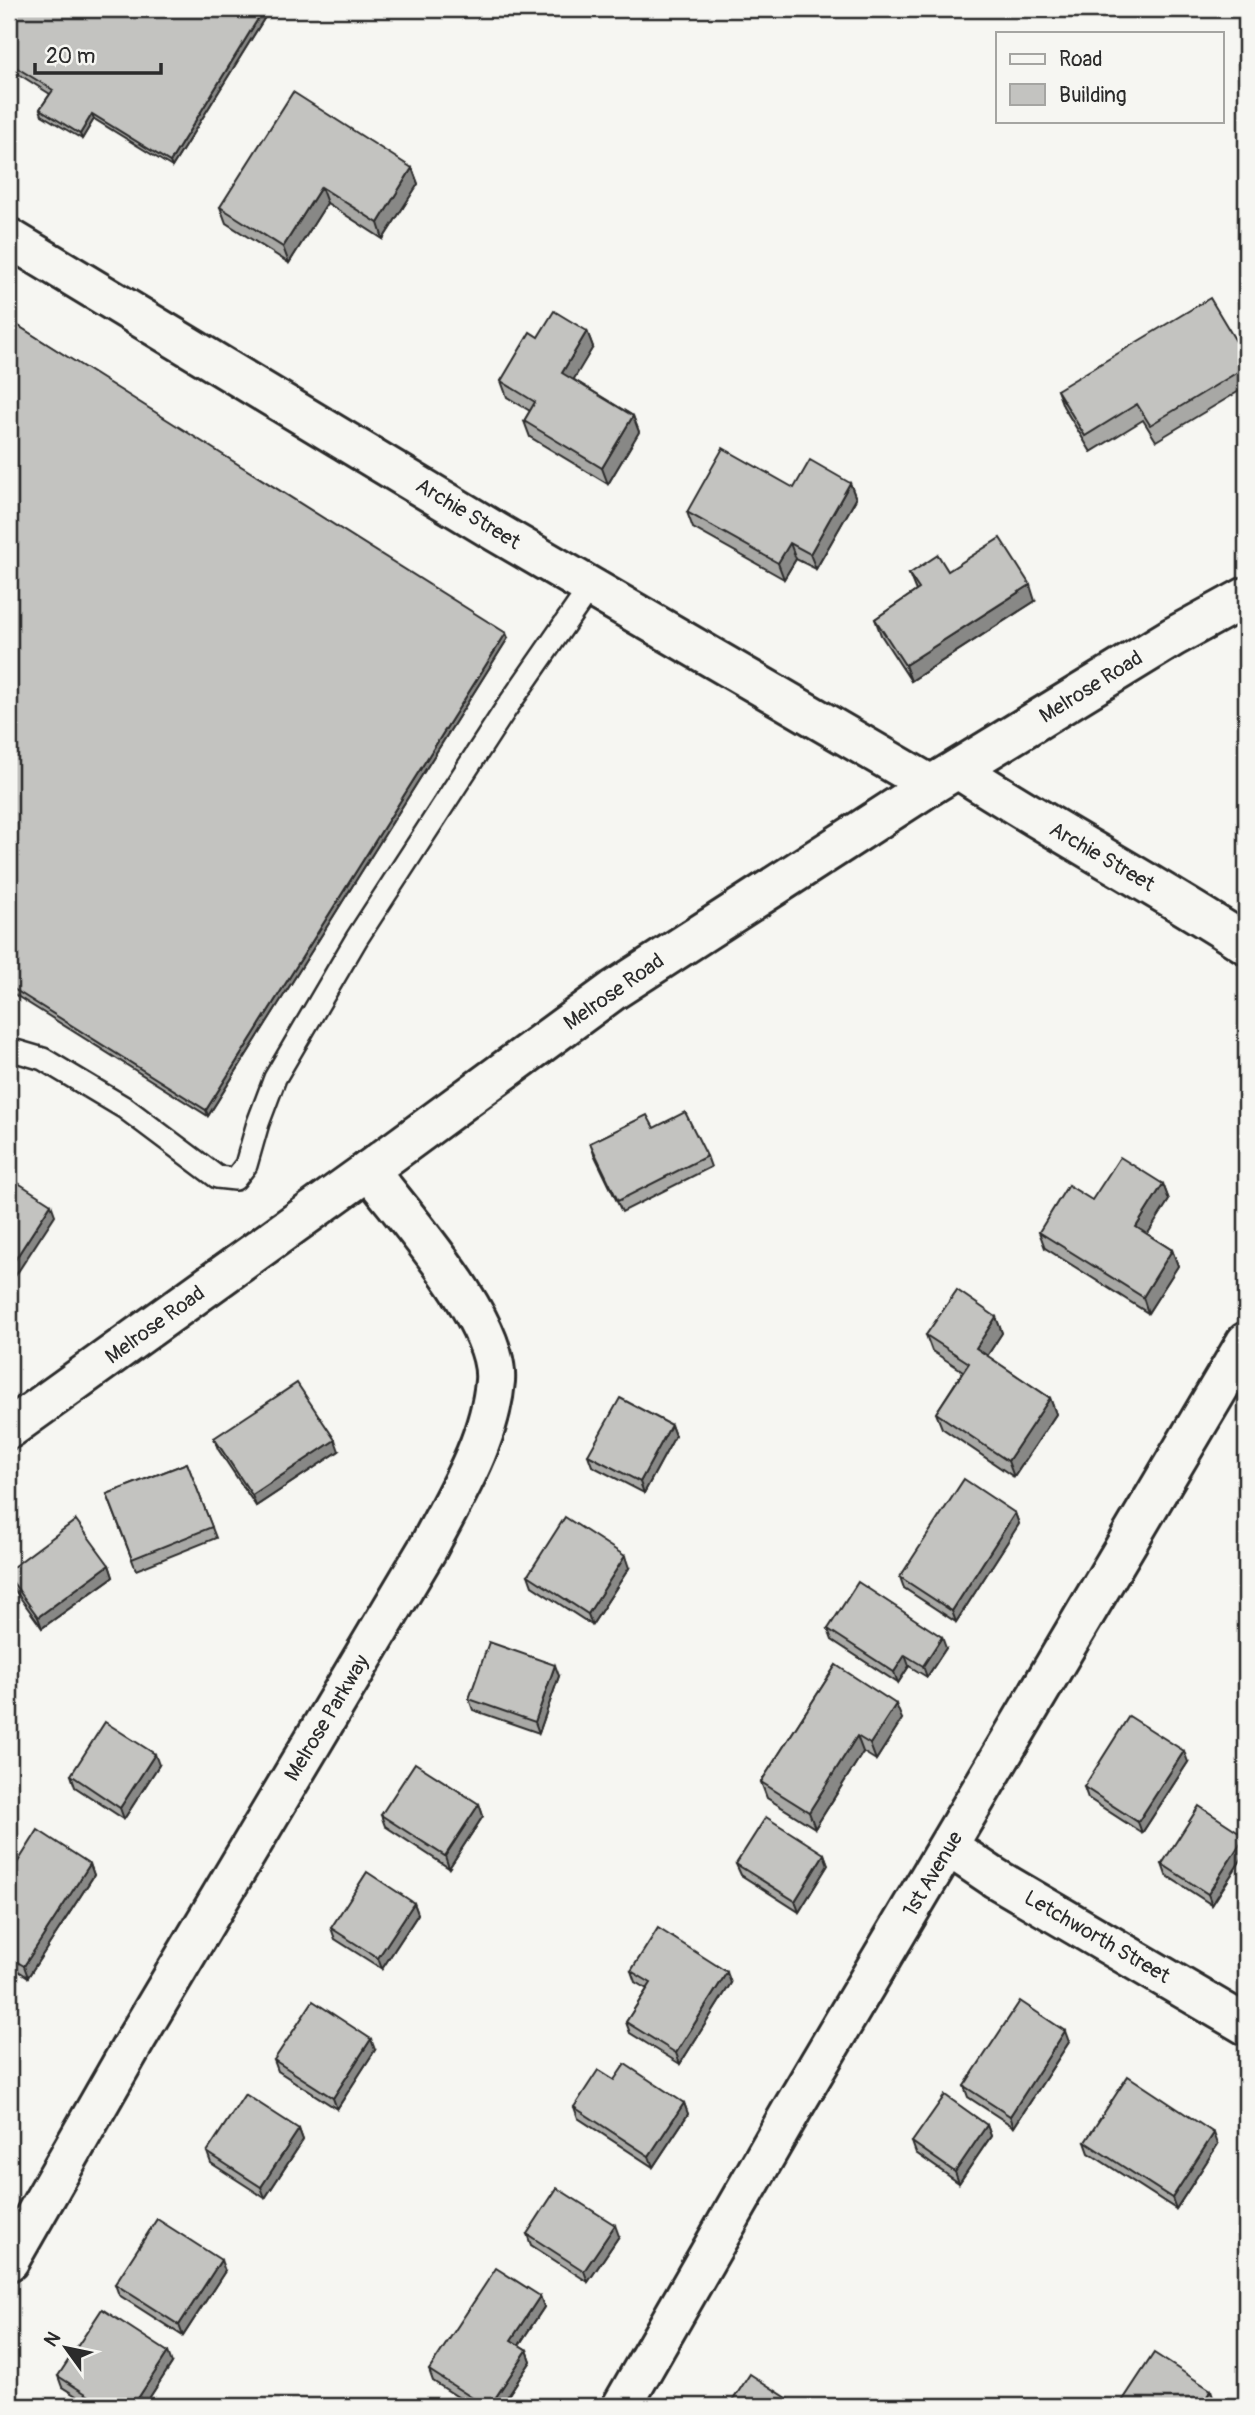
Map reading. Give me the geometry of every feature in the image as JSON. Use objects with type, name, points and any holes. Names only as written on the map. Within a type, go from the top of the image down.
[{"type":"street","name":"Archie Street","points":[[9,238],[591,586],[944,777],[1027,814],[1200,914],[1246,944]]},
{"type":"street","name":"Melrose Road","points":[[9,1429],[614,990],[944,777],[1173,637],[1246,597]]},
{"type":"street","name":"Melrose Parkway","points":[[9,2261],[144,2027],[428,1548],[469,1469],[486,1427],[495,1381],[494,1358],[488,1340],[460,1289],[369,1170]]},
{"type":"street","name":"1st Avenue","points":[[622,2406],[794,2106],[1246,1342]]},
{"type":"street","name":"Letchworth Street","points":[[949,1847],[1007,1885],[1246,2025]]},
{"type":"lane","points":[[9,1049],[43,1059],[125,1108],[217,1177],[235,1179],[246,1165],[275,1078],[356,938],[505,710],[591,586]]},
{"type":"building","points":[[9,9],[264,9],[170,162],[92,114],[80,134],[40,109],[53,90],[9,63]]},
{"type":"building","points":[[293,92],[412,168],[378,223],[321,187],[283,247],[220,207]]},
{"type":"building","points":[[1210,298],[1246,358],[1246,367],[1150,425],[1137,404],[1085,436],[1057,390]]},
{"type":"building","points":[[554,311],[587,331],[562,373],[633,416],[602,468],[524,421],[535,402],[501,381],[530,332],[538,337]]},
{"type":"building","points":[[9,320],[506,633],[206,1110],[9,986]]},
{"type":"building","points":[[723,448],[794,488],[810,460],[850,483],[810,554],[790,543],[778,563],[687,512]]},
{"type":"building","points":[[1000,538],[1030,585],[905,665],[875,619],[919,589],[909,574],[938,555],[948,571]]},
{"type":"building","points":[[685,1112],[707,1156],[618,1201],[590,1143],[647,1115],[654,1128]]},
{"type":"building","points":[[1120,1157],[1163,1184],[1136,1227],[1172,1250],[1143,1297],[1039,1232],[1068,1185],[1092,1200]]},
{"type":"building","points":[[9,1177],[51,1204],[9,1269]]},
{"type":"building","points":[[957,1290],[996,1317],[976,1348],[1050,1398],[1008,1461],[936,1413],[969,1363],[926,1335]]},
{"type":"building","points":[[297,1383],[335,1440],[252,1495],[214,1438]]},
{"type":"building","points":[[620,1398],[671,1425],[640,1482],[588,1455]]},
{"type":"building","points":[[187,1463],[212,1527],[132,1559],[107,1494]]},
{"type":"building","points":[[964,1479],[1015,1513],[952,1611],[900,1577]]},
{"type":"building","points":[[565,1517],[625,1556],[588,1614],[528,1575]]},
{"type":"building","points":[[76,1520],[109,1565],[38,1617],[9,1577],[9,1570]]},
{"type":"building","points":[[858,1582],[942,1637],[923,1666],[905,1655],[894,1672],[828,1629]]},
{"type":"building","points":[[489,1642],[555,1665],[535,1722],[469,1699]]},
{"type":"building","points":[[836,1665],[896,1704],[870,1744],[857,1736],[809,1812],[761,1782]]},
{"type":"building","points":[[1129,1716],[1184,1751],[1138,1822],[1084,1787]]},
{"type":"building","points":[[105,1722],[155,1754],[120,1808],[71,1775]]},
{"type":"building","points":[[415,1763],[479,1804],[445,1856],[381,1815]]},
{"type":"building","points":[[1199,1806],[1245,1836],[1208,1894],[1162,1864]]},
{"type":"building","points":[[766,1817],[824,1854],[795,1901],[736,1864]]},
{"type":"building","points":[[38,1830],[90,1864],[24,1966],[9,1957],[9,1876]]},
{"type":"building","points":[[367,1872],[414,1903],[378,1958],[331,1928]]},
{"type":"building","points":[[658,1928],[727,1972],[676,2053],[626,2022],[651,1983],[631,1971]]},
{"type":"building","points":[[313,2001],[371,2039],[333,2098],[274,2060]]},
{"type":"building","points":[[1020,2001],[1065,2031],[1010,2116],[964,2086]]},
{"type":"building","points":[[625,2064],[684,2103],[649,2156],[574,2107],[598,2070],[614,2080]]},
{"type":"building","points":[[1128,2076],[1214,2133],[1172,2198],[1085,2142]]},
{"type":"building","points":[[245,2094],[299,2129],[261,2187],[207,2152]]},
{"type":"building","points":[[945,2095],[987,2125],[955,2172],[912,2142]]},
{"type":"building","points":[[557,2188],[615,2225],[584,2271],[527,2234]]},
{"type":"building","points":[[157,2219],[221,2260],[179,2325],[115,2284]]},
{"type":"building","points":[[496,2268],[540,2296],[511,2340],[527,2350],[490,2406],[485,2406],[429,2370]]},
{"type":"building","points":[[102,2309],[168,2352],[133,2406],[105,2406],[58,2376]]},
{"type":"building","points":[[1154,2353],[1211,2390],[1201,2406],[1119,2406]]},
{"type":"building","points":[[750,2374],[796,2404],[729,2406]]},
{"type":"building","points":[[404,2399],[416,2406],[399,2406]]}]
